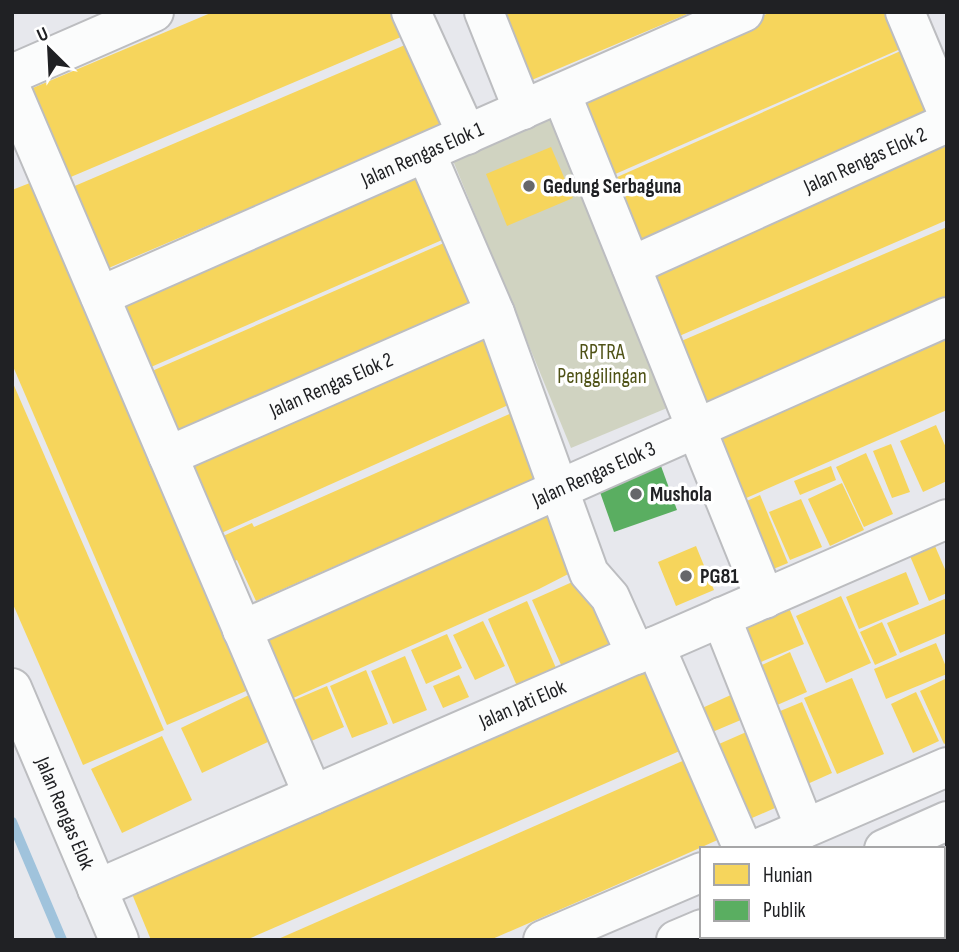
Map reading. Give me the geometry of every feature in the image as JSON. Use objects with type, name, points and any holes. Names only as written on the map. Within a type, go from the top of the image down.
[{"type":"street","points":[[12,74],[154,12]]},
{"type":"street","points":[[411,12],[467,135]]},
{"type":"street","points":[[484,12],[523,110]]},
{"type":"street","name":"Jalan Rengas Elok 1","points":[[100,296],[744,12]]},
{"type":"street","points":[[905,12],[947,112]]},
{"type":"street","points":[[12,91],[313,795]]},
{"type":"street","points":[[561,93],[765,599]]},
{"type":"street","name":"Jalan Rengas Elok 2","points":[[631,266],[947,123]]},
{"type":"street","points":[[426,153],[495,313],[589,573],[640,653],[771,843]]},
{"type":"street","name":"Jalan Rengas Elok 2","points":[[168,456],[495,313]]},
{"type":"street","name":"Jalan Rengas Elok 3","points":[[242,630],[947,317]]},
{"type":"street","name":"Jalan Jati Elok","points":[[97,889],[947,519]]},
{"type":"street","points":[[721,618],[771,843]]},
{"type":"street","name":"Jalan Rengas Elok","points":[[12,688],[119,940]]},
{"type":"street","points":[[771,843],[947,767]]},
{"type":"street","points":[[888,847],[947,821]]},
{"type":"street","points":[[543,940],[700,874]]},
{"type":"street","points":[[676,940],[700,930]]},
{"type":"green space","name":"RPTRA Penggilingan","points":[[552,102],[684,401],[571,448],[449,151]]},
{"type":"building: Hunian","points":[[213,12],[399,12],[408,34],[66,179],[28,90]]},
{"type":"building: Hunian","points":[[489,12],[692,12],[520,85]]},
{"type":"building: Hunian","points":[[771,12],[890,12],[905,47],[604,179],[569,101]]},
{"type":"building: Hunian","points":[[419,39],[453,121],[104,270],[70,188]]},
{"type":"building: Hunian","points":[[905,49],[934,115],[636,248],[606,182]]},
{"type":"building: Hunian","points":[[941,132],[947,146],[947,220],[677,337],[645,261]]},
{"type":"building: Hunian","name":"Gedung Serbaguna","points":[[551,147],[573,198],[507,226],[486,174]]},
{"type":"building: Hunian","points":[[416,161],[449,237],[151,367],[118,292]]},
{"type":"building: Hunian","points":[[35,181],[253,688],[167,725],[12,364],[12,190]]},
{"type":"building: Hunian","points":[[947,227],[947,301],[706,404],[679,342]]},
{"type":"building: Hunian","points":[[453,239],[483,307],[182,439],[152,371]]},
{"type":"building: Hunian","points":[[487,322],[522,399],[217,535],[183,458]]},
{"type":"building: Hunian","points":[[947,325],[947,410],[744,499],[713,428]]},
{"type":"building: Hunian","points":[[12,381],[164,730],[83,765],[12,602]]},
{"type":"building: Hunian","points":[[521,409],[549,472],[256,601],[237,560],[221,567],[210,542],[252,523],[254,527]]},
{"type":"building: Hunian","points":[[936,425],[947,450],[947,481],[923,492],[900,441]]},
{"type":"building: Hunian","points":[[891,444],[910,492],[892,498],[873,451]]},
{"type":"building: Hunian","points":[[866,453],[893,514],[864,527],[836,467]]},
{"type":"building: Hunian","points":[[831,466],[836,480],[800,495],[794,481]]},
{"type":"building: Hunian","points":[[842,483],[864,530],[830,546],[808,499]]},
{"type":"building: Hunian","points":[[760,495],[788,563],[766,572],[738,505]]},
{"type":"building: Hunian","points":[[801,499],[822,547],[790,560],[769,512]]},
{"type":"building: Hunian","points":[[547,504],[578,569],[539,589],[291,699],[260,629]]},
{"type":"building: Hunian","name":"PG81","points":[[696,546],[714,590],[676,606],[658,562]]},
{"type":"building: Hunian","points":[[935,546],[947,574],[947,593],[929,601],[910,556]]},
{"type":"building: Hunian","points":[[906,572],[919,604],[859,629],[846,597]]},
{"type":"building: Hunian","points":[[588,575],[619,641],[562,667],[532,600]]},
{"type":"building: Hunian","points":[[841,596],[871,663],[826,683],[796,616]]},
{"type":"building: Hunian","points":[[947,598],[947,633],[900,653],[887,623]]},
{"type":"building: Hunian","points":[[527,601],[556,668],[517,686],[488,619]]},
{"type":"building: Hunian","points":[[787,603],[804,644],[749,667],[732,626]]},
{"type":"building: Hunian","points":[[483,621],[505,666],[475,680],[453,635]]},
{"type":"building: Hunian","points":[[882,622],[897,655],[875,665],[860,632]]},
{"type":"building: Hunian","points":[[447,634],[462,668],[426,684],[411,650]]},
{"type":"building: Hunian","points":[[936,643],[947,674],[886,699],[874,669]]},
{"type":"building: Hunian","points":[[790,652],[807,692],[768,709],[751,670]]},
{"type":"building: Hunian","points":[[405,656],[427,710],[393,724],[371,671]]},
{"type":"building: Hunian","points":[[366,670],[388,724],[352,738],[330,686]]},
{"type":"building: Hunian","points":[[647,670],[682,750],[246,940],[151,940],[132,894]]},
{"type":"building: Hunian","points":[[459,675],[469,697],[443,708],[433,686]]},
{"type":"building: Hunian","points":[[852,678],[884,754],[837,774],[804,698]]},
{"type":"building: Hunian","points":[[945,679],[947,742],[944,744],[920,691]]},
{"type":"building: Hunian","points":[[327,686],[344,727],[309,742],[292,701]]},
{"type":"building: Hunian","points":[[744,689],[755,714],[710,733],[700,709]]},
{"type":"building: Hunian","points":[[916,692],[939,741],[913,753],[891,704]]},
{"type":"building: Hunian","points":[[249,695],[270,741],[202,773],[181,728]]},
{"type":"building: Hunian","points":[[802,702],[832,773],[803,786],[773,714]]},
{"type":"building: Hunian","points":[[760,726],[791,801],[752,818],[719,744]]},
{"type":"building: Hunian","points":[[162,736],[192,800],[122,833],[91,769]]},
{"type":"building: Hunian","points":[[687,759],[722,838],[490,940],[276,940]]},
{"type":"building: Hunian","points":[[947,848],[947,890],[945,886]]},
{"type":"building: Hunian","points":[[926,938],[927,940],[886,940]]},
{"type":"building: Publik","name":"Mushola","points":[[657,455],[677,510],[614,532],[595,478]]},
{"type":"waterway","points":[[12,822],[62,940]]},
{"type":"place","name":"Gedung Serbaguna","points":[[529,186]]},
{"type":"place","name":"Mushola","points":[[636,494]]},
{"type":"place","name":"PG81","points":[[686,576]]}]
